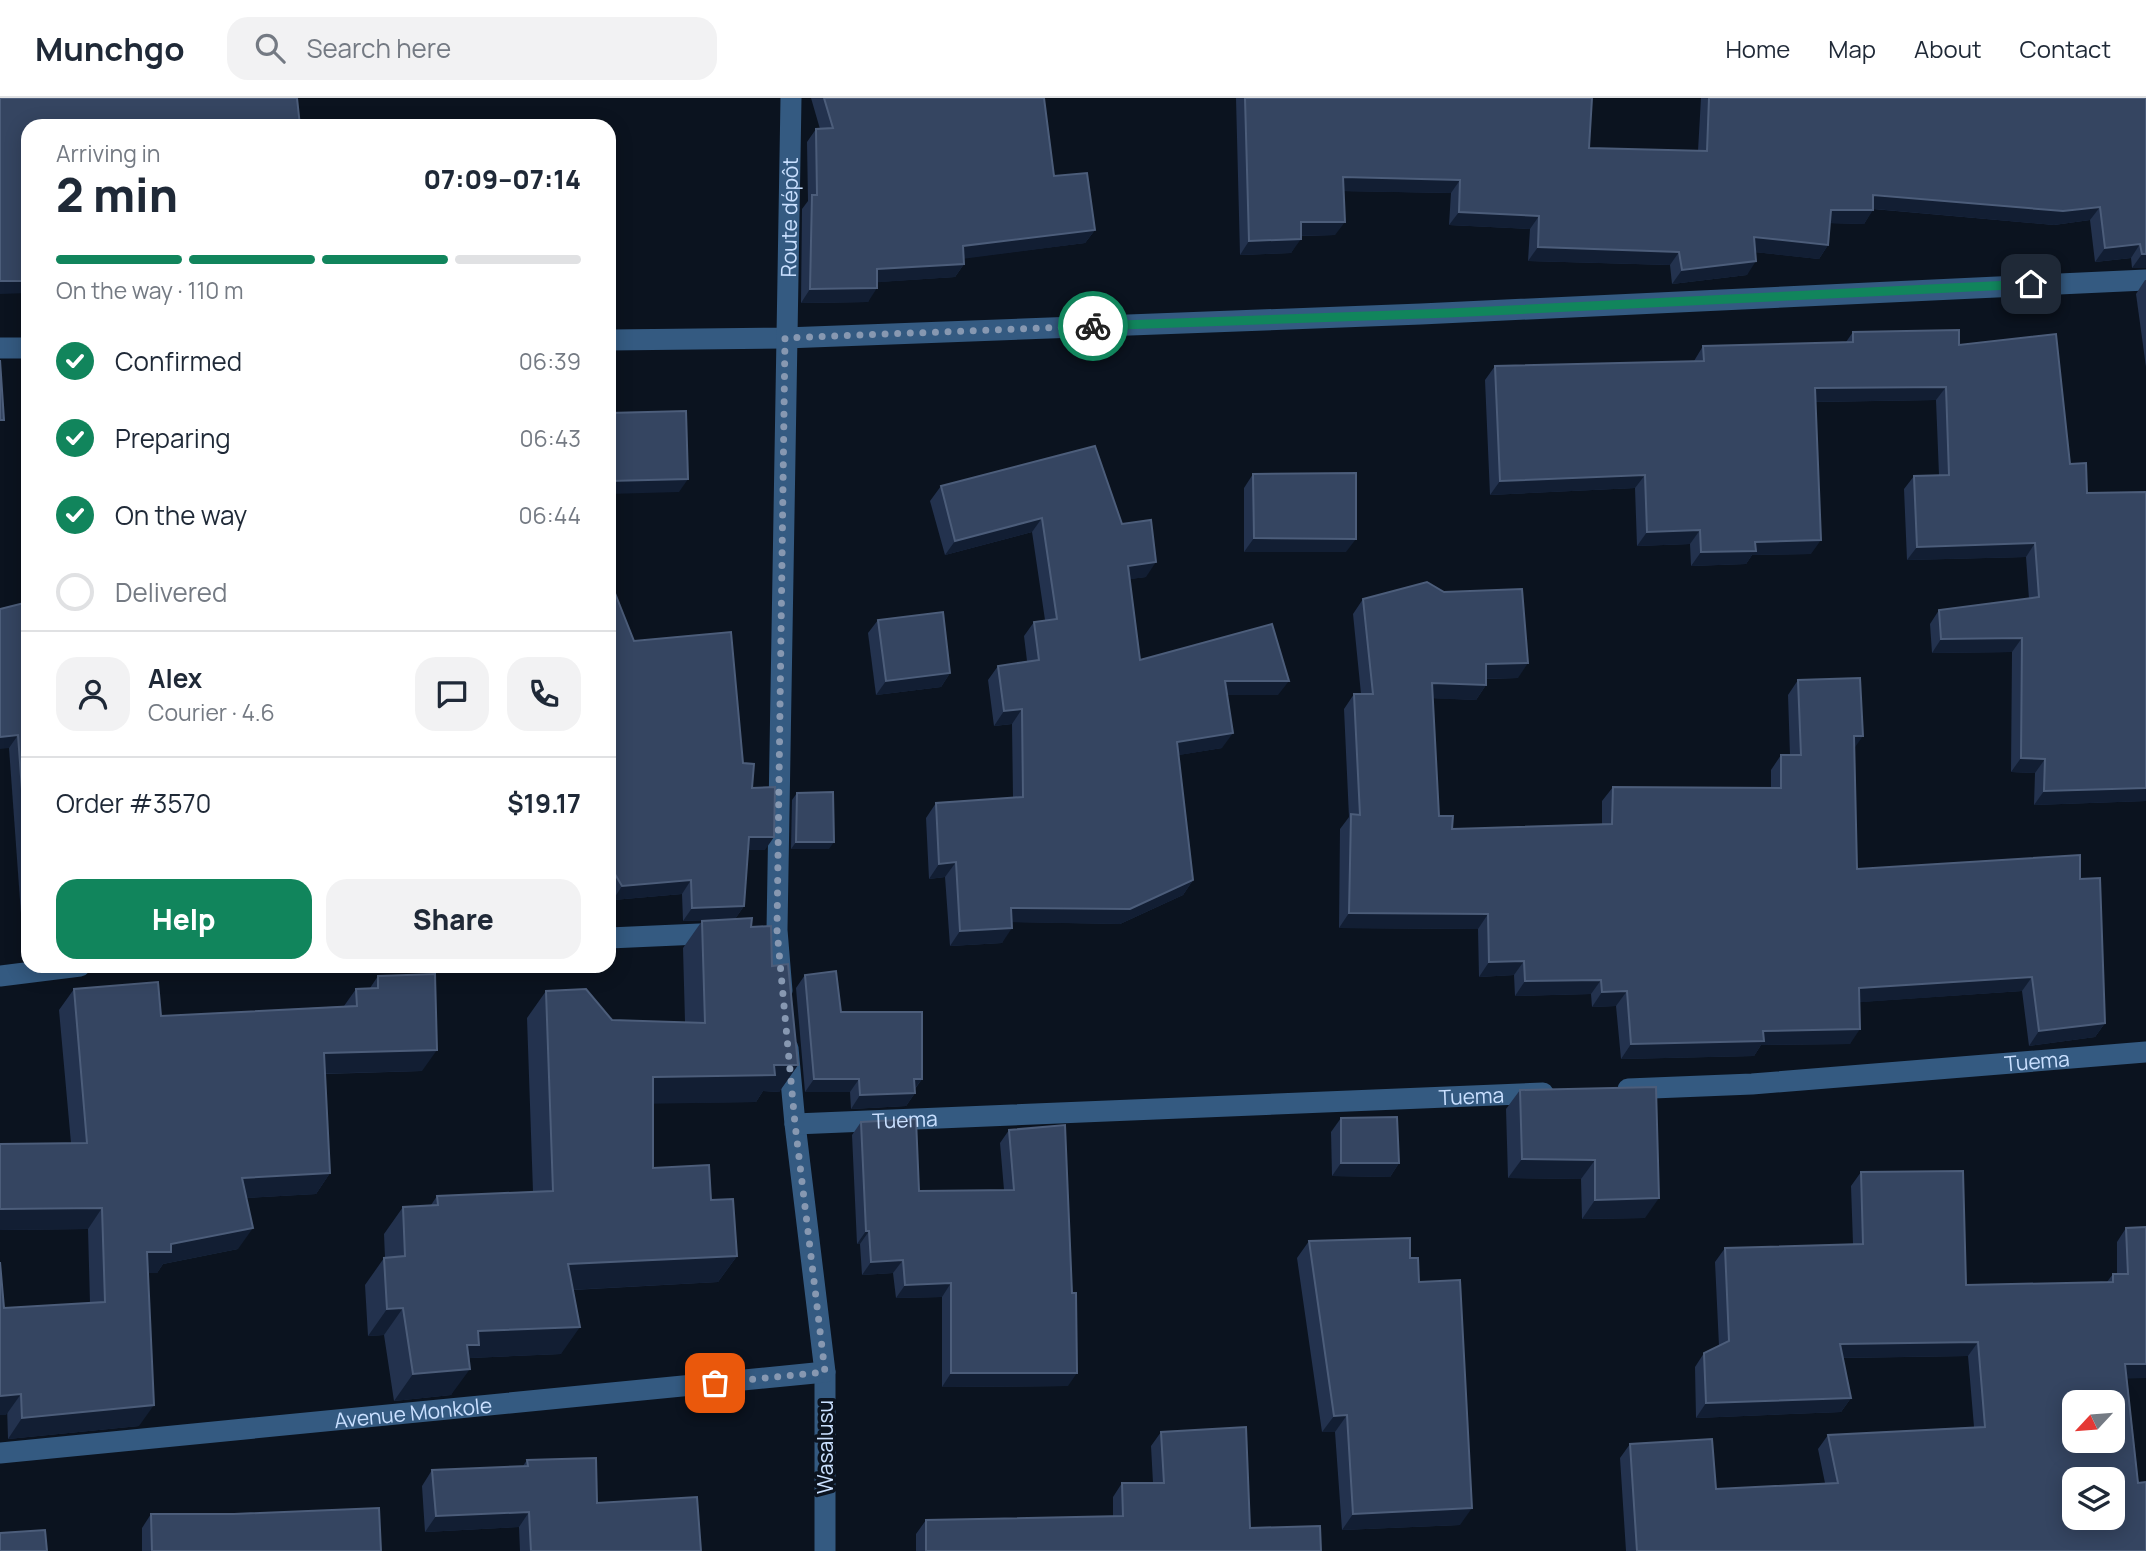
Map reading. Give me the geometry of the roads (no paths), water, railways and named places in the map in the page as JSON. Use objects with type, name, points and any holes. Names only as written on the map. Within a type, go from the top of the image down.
[{"type":"street","name":"Route dépôt","points":[[785,338],[791,98]]},
{"type":"street","points":[[616,340],[785,338],[1435,313],[2146,280]]},
{"type":"street","name":"Wasalusu","points":[[785,338],[763,931],[785,1020],[825,1372],[825,1551]]},
{"type":"street","points":[[0,348],[21,348]]},
{"type":"street","points":[[616,938],[763,931]]},
{"type":"street","points":[[0,976],[24,973]]},
{"type":"street","name":"Tuema","points":[[1613,1090],[1752,1084],[2146,1052]]},
{"type":"street","name":"Tuema","points":[[795,1124],[1558,1092]]},
{"type":"street","name":"Avenue Monkole","points":[[0,1453],[825,1372]]}]
